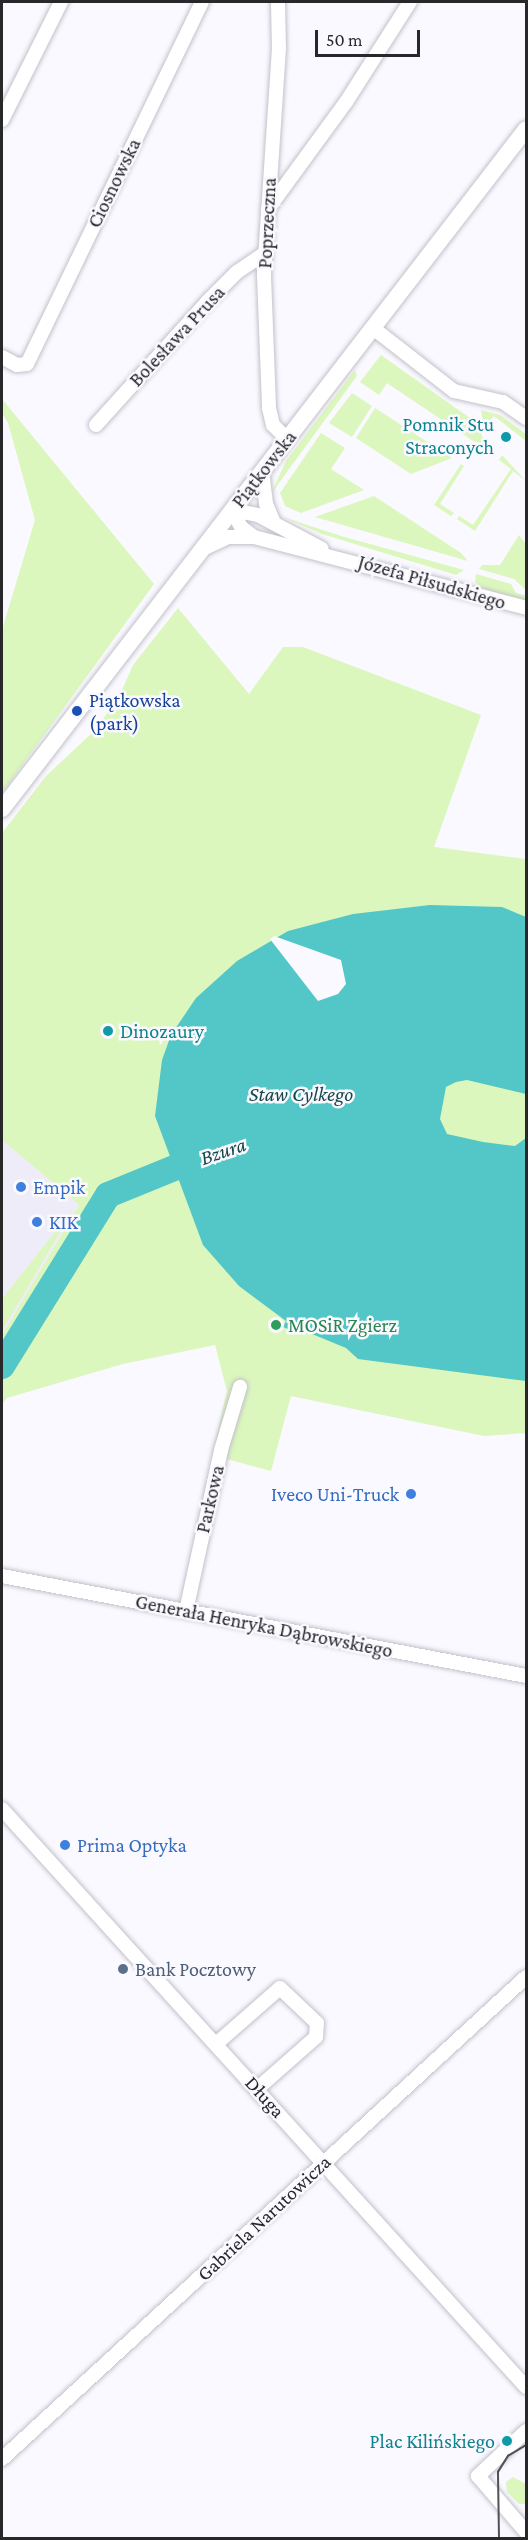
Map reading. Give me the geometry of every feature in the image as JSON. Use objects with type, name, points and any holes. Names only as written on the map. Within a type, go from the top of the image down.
[{"type":"main road","name":"Piątkowska","points":[[4,802],[202,550],[526,129]]},
{"type":"street","points":[[2,120],[61,2]]},
{"type":"street","name":"Ciosnowska","points":[[2,357],[17,365],[27,364],[202,2]]},
{"type":"street","name":"Poprzeczna","points":[[278,2],[279,48],[264,254],[269,408],[273,425],[287,439]]},
{"type":"street","points":[[268,209],[346,102],[410,2]]},
{"type":"street","name":"Bolesława Prusa","points":[[96,425],[237,272],[264,254]]},
{"type":"street","points":[[373,328],[454,391],[503,402],[526,418]]},
{"type":"street","points":[[262,471],[266,504],[274,523]]},
{"type":"street","points":[[232,510],[241,527],[254,537]]},
{"type":"street","name":"Józefa Piłsudskiego","points":[[232,510],[274,523],[338,556]]},
{"type":"street","name":"Józefa Piłsudskiego","points":[[202,550],[229,537],[254,537],[338,556],[526,608]]},
{"type":"street","name":"Parkowa","points":[[186,1611],[221,1450],[240,1387]]},
{"type":"street","name":"Generała Henryka Dąbrowskiego","points":[[2,1576],[526,1676]]},
{"type":"street","name":"Długa","points":[[2,1809],[526,2387]]},
{"type":"street","name":"Gabriela Narutowicza","points":[[2,2459],[526,1977]]},
{"type":"street","points":[[216,2044],[280,1988],[317,2023],[315,2037],[258,2089]]},
{"type":"street","points":[[526,2432],[478,2476],[526,2532]]},
{"type":"shaded area","points":[[2,1140],[79,1205],[2,1335]]},
{"type":"green space","points":[[381,355],[477,423],[485,443],[482,447],[387,383],[379,395],[360,382]]},
{"type":"green space","points":[[355,370],[357,376],[271,494],[286,461]]},
{"type":"green space","points":[[352,393],[372,406],[352,437],[329,423]]},
{"type":"green space","points":[[2,399],[154,584],[2,793],[2,630],[35,520],[8,423],[2,413]]},
{"type":"green space","points":[[375,408],[452,458],[411,474],[356,438]]},
{"type":"green space","points":[[481,410],[500,415],[526,434],[526,441],[494,416],[484,428]]},
{"type":"green space","points":[[321,433],[345,448],[331,469],[364,490],[301,513],[285,506],[280,493]]},
{"type":"green space","points":[[502,455],[526,481],[513,471],[475,531],[457,519],[459,516],[473,525],[511,469],[499,460]]},
{"type":"green space","points":[[461,464],[464,466],[440,504],[454,513],[451,516],[434,505]]},
{"type":"green space","points":[[374,496],[461,553],[468,561],[315,517]]},
{"type":"green space","points":[[283,517],[341,536],[464,570],[456,575],[322,534]]},
{"type":"green space","points":[[519,535],[526,544],[526,590],[514,579],[479,569],[482,565],[500,565]]},
{"type":"green space","points":[[476,574],[511,584],[516,593],[526,596],[526,601],[482,588],[475,582]]},
{"type":"green space","points":[[178,608],[249,694],[283,647],[303,647],[481,715],[434,847],[526,859],[526,1433],[484,1436],[291,1396],[271,1471],[212,1455],[227,1391],[215,1345],[123,1364],[7,1398],[2,1404],[2,1335],[79,1205],[2,1140],[2,833],[46,776],[92,733],[118,699],[133,665]]},
{"type":"green space","points":[[74,1208],[2,1331],[2,1299]]},
{"type":"green space","points":[[513,2477],[526,2484],[526,2504],[519,2504],[507,2492],[506,2482]]},
{"type":"water","name":"Staw Cylkego","points":[[430,905],[502,907],[526,917],[526,1094],[467,1080],[456,1082],[446,1087],[440,1119],[447,1134],[483,1142],[515,1146],[526,1138],[526,1381],[358,1359],[346,1348],[295,1327],[293,1331],[283,1327],[286,1321],[239,1286],[203,1245],[155,1116],[162,1060],[171,1035],[196,998],[237,961],[288,931],[353,914]]},
{"type":"pier","points":[[274,936],[341,960],[346,984],[338,994],[318,1001],[270,939]]},
{"type":"waterway","name":"Bzura","points":[[2,1366],[108,1195],[206,1155]]},
{"type":"tram line","points":[[499,2538],[498,2472],[508,2456],[526,2445]]},
{"type":"place","name":"Pomnik Stu Straconych","points":[[506,437]]},
{"type":"place","name":"Piątkowska (park)","points":[[77,711]]},
{"type":"place","name":"Dinozaury","points":[[108,1031]]},
{"type":"place","name":"Empik","points":[[21,1187]]},
{"type":"place","name":"KIK","points":[[37,1222]]},
{"type":"place","name":"MOSiR Zgierz","points":[[276,1325]]},
{"type":"place","name":"Iveco Uni-Truck","points":[[411,1494]]},
{"type":"place","name":"Prima Optyka","points":[[65,1845]]},
{"type":"place","name":"Bank Pocztowy","points":[[123,1969]]},
{"type":"place","name":"Plac Kilińskiego","points":[[507,2441]]}]
